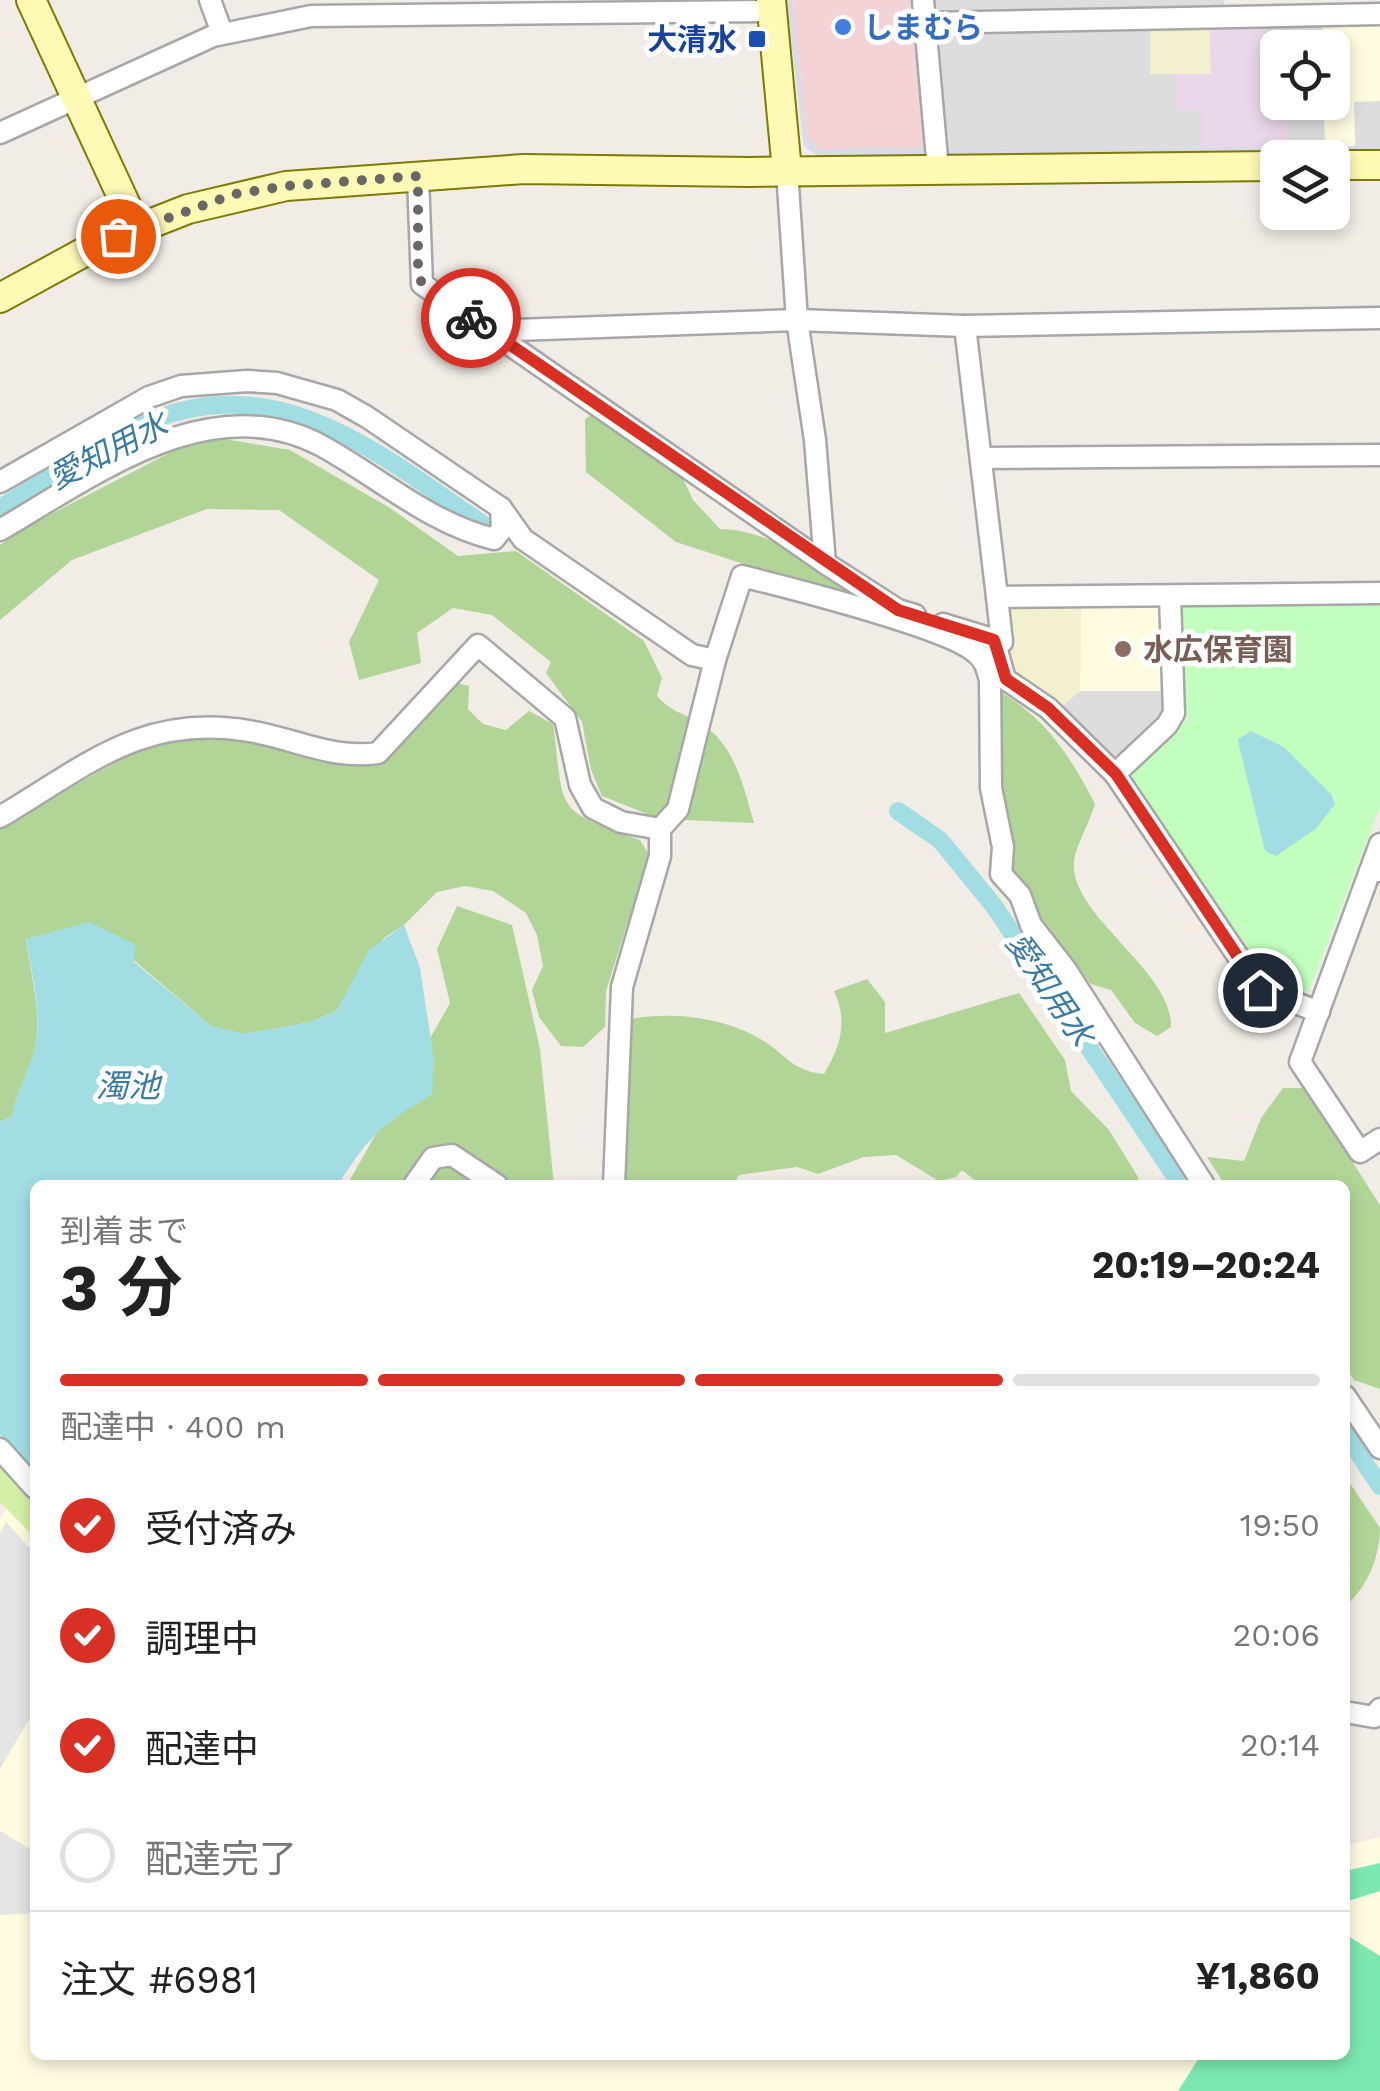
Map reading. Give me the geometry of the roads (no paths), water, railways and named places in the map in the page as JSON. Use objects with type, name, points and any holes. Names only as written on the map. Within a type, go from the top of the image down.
[{"type":"street","points":[[31,0],[137,229]]},
{"type":"street","points":[[210,0],[222,33]]},
{"type":"street","points":[[923,0],[938,170]]},
{"type":"street","points":[[0,133],[222,33],[312,16],[771,5],[797,320],[815,440],[825,564]]},
{"type":"street","points":[[926,22],[1380,14]]},
{"type":"street","points":[[1350,165],[1380,164]]},
{"type":"street","points":[[0,298],[99,244],[137,229],[235,194],[286,186],[524,169],[1260,166]]},
{"type":"street","points":[[418,176],[418,272],[422,284],[825,564],[898,610],[1002,642],[966,326]]},
{"type":"street","points":[[489,331],[797,320],[966,326],[1380,318]]},
{"type":"street","points":[[0,482],[149,397],[181,386],[246,381],[277,384],[337,400],[501,508],[523,539],[692,655],[715,660]]},
{"type":"street","points":[[0,530],[148,448],[218,426],[279,430],[320,444],[454,529],[494,540],[502,529],[501,508]]},
{"type":"street","points":[[982,458],[1380,454]]},
{"type":"street","points":[[614,1180],[622,987],[660,856],[660,829],[678,809],[715,660],[742,576],[934,633],[974,650],[984,662],[990,680],[991,788],[1003,847],[1000,874],[1020,895],[1031,926],[1066,970],[1201,1180]]},
{"type":"street","points":[[996,597],[1380,593]]},
{"type":"street","points":[[1116,774],[1168,725],[1174,713],[1170,596]]},
{"type":"street","points":[[994,640],[1006,679],[1048,708],[1116,774],[1260,990],[1319,1012]]},
{"type":"street","points":[[0,817],[128,742],[161,729],[204,725],[253,731],[336,754],[378,754],[478,645],[566,718],[580,785],[593,808],[621,822],[660,829]]},
{"type":"street","points":[[1380,844],[1375,871],[1300,1062],[1360,1152],[1380,1139]]},
{"type":"street","points":[[417,1180],[432,1158],[452,1155],[490,1180]]},
{"type":"street","points":[[1350,1403],[1380,1448]]},
{"type":"street","points":[[0,1449],[30,1482]]},
{"type":"street","points":[[1350,1713],[1374,1717],[1380,1709]]},
{"type":"water","points":[[1251,731],[1284,747],[1331,794],[1335,804],[1316,829],[1276,856],[1265,851],[1239,746],[1238,739]]},
{"type":"water","name":"濁池","points":[[89,922],[135,944],[134,962],[211,1026],[244,1034],[311,1022],[337,1010],[369,950],[404,925],[420,968],[434,1060],[432,1094],[378,1132],[341,1180],[30,1180],[30,1467],[0,1434],[0,1122],[12,1116],[37,1036],[26,939]]},
{"type":"waterway","name":"愛知用水","points":[[0,508],[96,449],[153,420],[201,407],[246,405],[289,413],[331,428],[410,474],[487,527]]},
{"type":"waterway","name":"愛知用水","points":[[898,811],[940,840],[994,906],[1178,1180]]},
{"type":"waterway","name":"愛知用水","points":[[1350,1441],[1380,1486]]},
{"type":"place","name":"しまむら","points":[[843,27]]},
{"type":"place","name":"大清水","points":[[757,39]]},
{"type":"place","name":"水広保育園","points":[[1123,649]]}]
